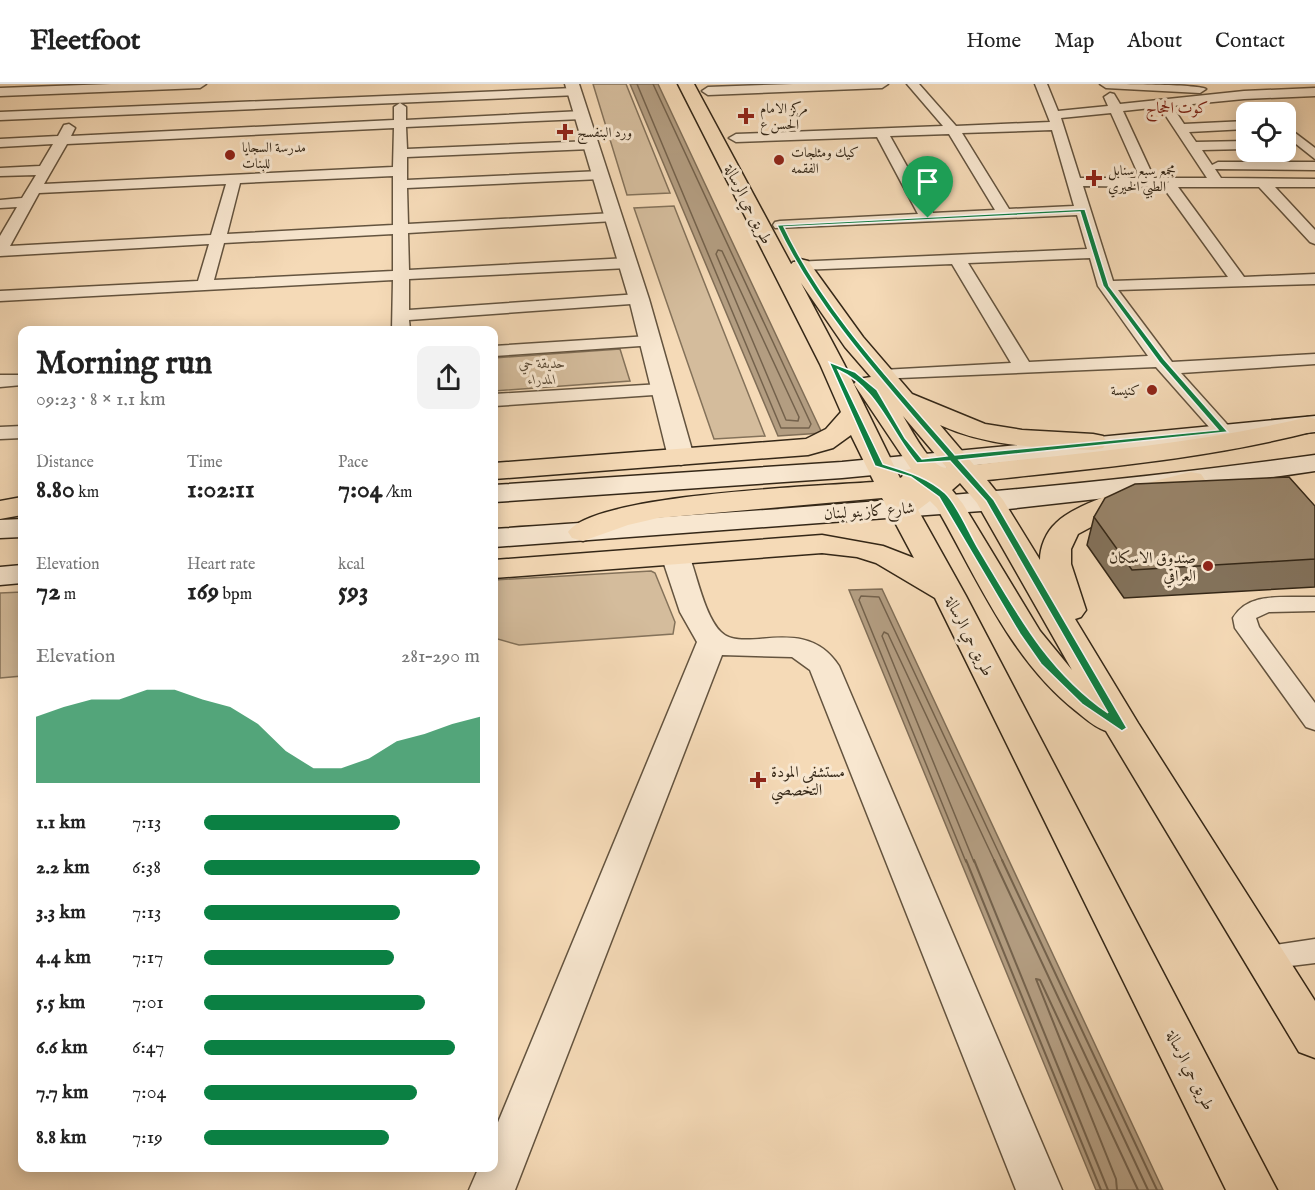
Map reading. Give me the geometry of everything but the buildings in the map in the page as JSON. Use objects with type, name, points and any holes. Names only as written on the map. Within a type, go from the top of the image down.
[{"type":"main road","name":"طريق حي الرسالة","points":[[686,84],[855,411],[931,482],[1075,647],[1122,728],[1315,1039]]},
{"type":"main road","name":"طريق حي الرسالة","points":[[706,88],[736,138],[799,265],[854,342],[888,381],[931,482],[950,596],[1252,1190]]},
{"type":"main road","points":[[832,364],[853,374],[874,392],[901,439],[931,482],[1044,661],[1077,695],[1122,728]]},
{"type":"main road","points":[[888,381],[942,418],[986,434],[1037,441],[1110,444]]},
{"type":"main road","points":[[498,471],[784,450],[819,444],[842,432],[855,411]]},
{"type":"main road","points":[[931,482],[1194,449],[1250,440],[1312,424]]},
{"type":"main road","name":"شارع كازينو لبنان","points":[[498,538],[584,532],[931,482],[1110,444],[1312,424]]},
{"type":"main road","name":"شارع كازينو لبنان","points":[[498,494],[931,482],[1281,477],[1315,463]]},
{"type":"main road","points":[[1075,647],[1071,615],[1056,571],[1057,546],[1065,530],[1101,510],[1191,480]]},
{"type":"main road","points":[[0,510],[18,507]]},
{"type":"main road","points":[[0,530],[18,528]]},
{"type":"main road","points":[[498,568],[822,544],[859,547],[902,562],[950,596]]},
{"type":"main road","points":[[0,576],[18,574]]},
{"type":"street","points":[[0,92],[92,86],[200,84]]},
{"type":"street","points":[[706,88],[882,84]]},
{"type":"street","points":[[913,84],[953,130],[1005,214]]},
{"type":"street","points":[[1041,84],[1055,121],[1106,286],[1165,364],[1224,432]]},
{"type":"street","points":[[1149,182],[1105,84],[1218,90],[1244,95],[1252,102]]},
{"type":"street","points":[[1252,84],[1284,93]]},
{"type":"street","points":[[0,250],[92,86]]},
{"type":"street","points":[[0,116],[400,92],[573,88],[639,299],[661,390],[681,457]]},
{"type":"street","points":[[400,92],[401,323],[639,299]]},
{"type":"street","points":[[736,138],[953,130],[1055,121],[1115,110],[1244,95],[1315,92]]},
{"type":"street","points":[[227,132],[239,101]]},
{"type":"street","points":[[1166,105],[1195,146],[1217,183]]},
{"type":"street","points":[[0,142],[582,115]]},
{"type":"street","points":[[1183,128],[1236,125]]},
{"type":"street","points":[[882,133],[928,218]]},
{"type":"street","points":[[1296,139],[1315,155]]},
{"type":"street","points":[[1296,143],[1301,143]]},
{"type":"street","points":[[400,153],[591,145]]},
{"type":"street","points":[[1195,146],[1236,145]]},
{"type":"street","points":[[1207,166],[1315,166]]},
{"type":"street","points":[[0,172],[45,170]]},
{"type":"street","points":[[0,204],[30,195],[234,179],[601,176]]},
{"type":"street","points":[[205,285],[234,179]]},
{"type":"street","points":[[1074,182],[1315,183]]},
{"type":"street","points":[[1167,182],[1240,282]]},
{"type":"street","points":[[1263,183],[1315,239]]},
{"type":"street","points":[[780,225],[1082,210]]},
{"type":"street","points":[[0,250],[614,217]]},
{"type":"street","points":[[799,265],[1096,253]]},
{"type":"street","points":[[957,258],[1023,368]]},
{"type":"street","points":[[0,296],[628,262]]},
{"type":"street","points":[[1106,286],[1315,279]]},
{"type":"street","points":[[498,351],[649,341]]},
{"type":"street","points":[[888,381],[1023,368],[1315,359]]},
{"type":"street","points":[[0,381],[18,380]]},
{"type":"street","points":[[498,400],[661,390]]},
{"type":"street","points":[[0,433],[18,432]]},
{"type":"street","points":[[675,555],[703,629],[712,642],[732,646],[792,647],[806,651],[824,666],[1039,1190]]},
{"type":"street","points":[[1315,604],[1257,606],[1246,612],[1244,622],[1315,721]]},
{"type":"street","points":[[492,1190],[712,642]]},
{"type":"street","points":[[1266,957],[1315,951]]},
{"type":"green space","points":[[593,84],[626,84],[670,193],[627,195]]},
{"type":"green space","points":[[674,206],[765,436],[714,439],[634,208]]},
{"type":"green space","name":"حديقة حي المدراء","points":[[620,349],[630,381],[498,391],[498,358]]},
{"type":"green space","points":[[651,571],[655,573],[675,622],[673,634],[519,645],[498,639],[498,580]]},
{"type":"green space","points":[[18,592],[18,676],[0,678],[0,593]]},
{"type":"water","points":[[630,84],[658,84],[822,433],[778,436]]},
{"type":"water","points":[[882,589],[1163,1190],[1096,1190],[849,590]]},
{"type":"place","name":"مركز الامام الحسن ع","points":[[746,116]]},
{"type":"place","name":"ورد البنفسج","points":[[565,132]]},
{"type":"place","name":"مدرسة السجايا للبنات","points":[[230,155]]},
{"type":"place","name":"كيك ومثلجات الفقمه","points":[[779,160]]},
{"type":"place","name":"مجمع سبع سنابل الطبي الخيري","points":[[1094,178]]},
{"type":"place","name":"كنيسة","points":[[1152,390]]},
{"type":"place","name":"صندوق الاسكان العراقي","points":[[1208,566]]},
{"type":"place","name":"مستشفى المودة التخصصي","points":[[758,780]]},
{"type":"district","name":"كوت الحجاج","points":[[1177,107]]},
{"type":"route","points":[[928,218],[780,225],[799,265],[854,342],[952,458],[920,462],[901,439],[874,392],[865,382],[832,364],[879,466],[899,470],[921,479],[943,495],[1025,634],[1044,661],[1085,702],[1122,728],[989,500],[952,458],[1224,432],[1161,361],[1106,286],[1082,210],[928,218]]}]
